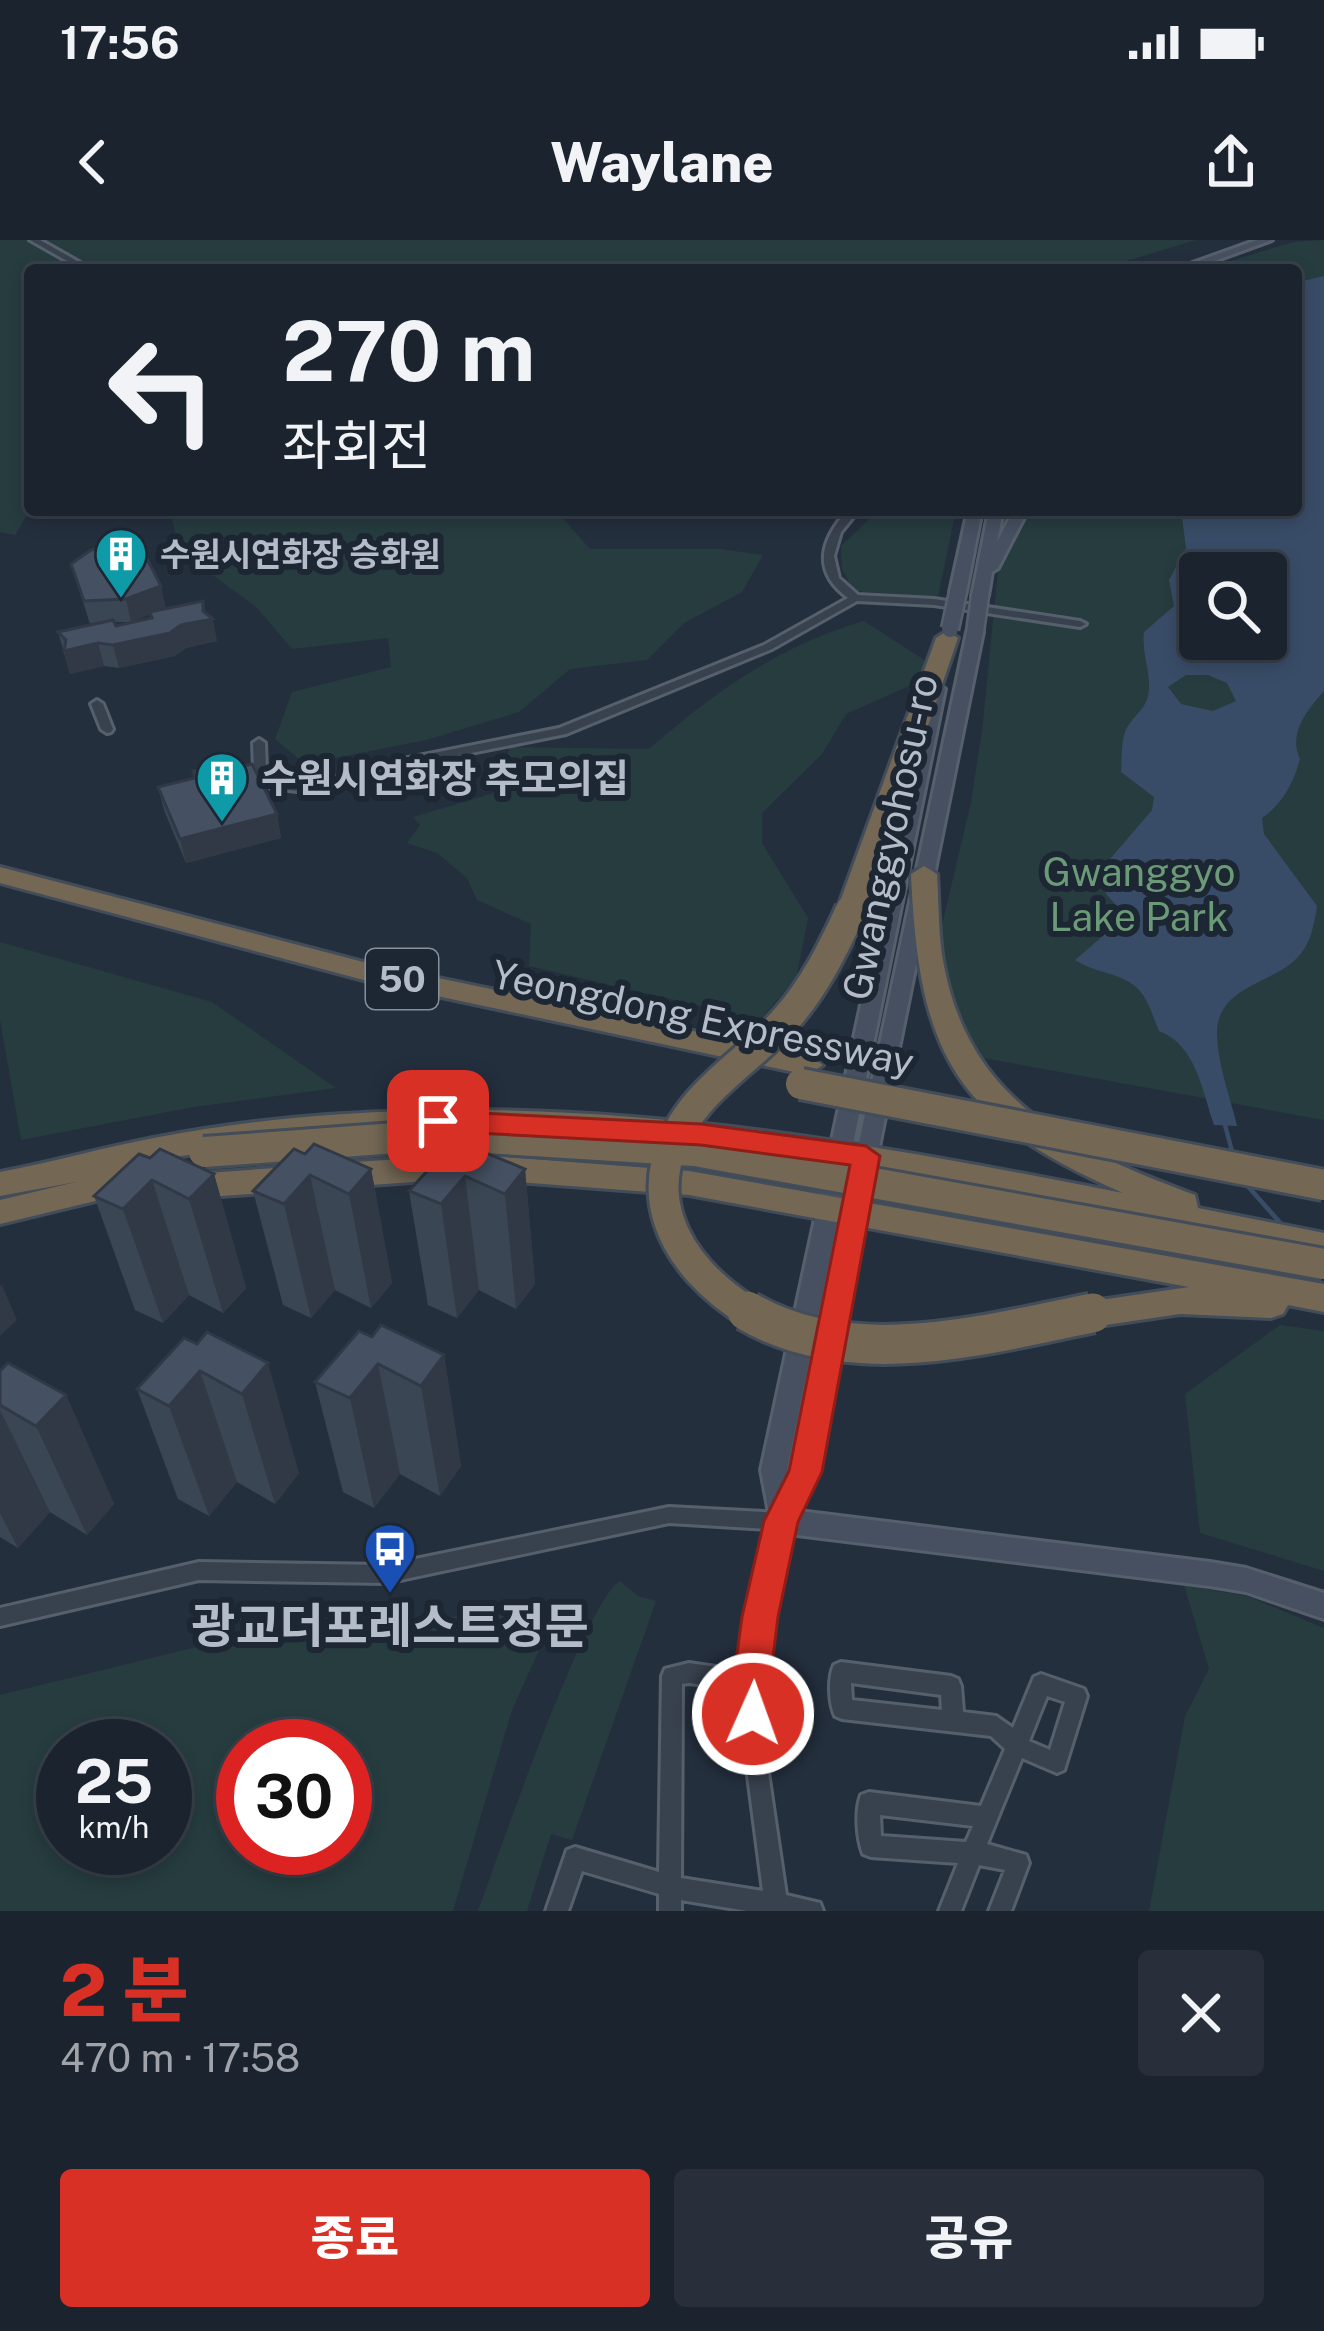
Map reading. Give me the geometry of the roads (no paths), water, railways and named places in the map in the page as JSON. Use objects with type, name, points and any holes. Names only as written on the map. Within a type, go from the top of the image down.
[{"type":"highway","points":[[948,633],[832,953],[806,995],[725,1074],[676,1135],[666,1162],[664,1190],[666,1221],[677,1246],[695,1271],[743,1309],[799,1334],[839,1343],[946,1342],[1180,1300],[1314,1297]]},
{"type":"highway","points":[[924,874],[930,968],[941,1010],[966,1060],[1002,1112],[1028,1133],[1094,1170],[1227,1224]]},
{"type":"highway","name":"Yeongdong Expressway","points":[[0,875],[371,973],[805,1075],[1324,1164]]},
{"type":"highway","name":"Yeongdong Expressway","points":[[0,893],[365,989],[805,1075],[1324,1185]]},
{"type":"highway","points":[[0,1212],[91,1179],[140,1150],[332,1125],[566,1124],[853,1154],[1324,1246]]},
{"type":"highway","points":[[0,1184],[148,1177],[206,1160],[437,1135],[695,1151],[1324,1264]]},
{"type":"highway","points":[[206,1160],[440,1151],[690,1169],[1314,1297]]},
{"type":"highway","points":[[91,1179],[467,1166],[688,1183],[1314,1297]]},
{"type":"main road","points":[[1181,264],[1241,240]]},
{"type":"main road","points":[[1184,264],[1267,240]]},
{"type":"main road","name":"Gwanggyohosu-ro","points":[[781,1521],[806,1472],[842,1213],[974,516]]},
{"type":"main road","name":"Gwanggyohosu-ro","points":[[853,1154],[924,874],[995,516]]},
{"type":"main road","points":[[982,587],[1018,516]]},
{"type":"main road","points":[[781,1521],[1210,1574],[1324,1606]]},
{"type":"street","points":[[34,240],[78,264]]},
{"type":"street","points":[[850,516],[827,547],[829,572],[838,588],[855,598],[934,602],[1080,623]]},
{"type":"street","points":[[260,743],[260,770],[275,785],[315,789],[368,770],[562,731],[747,656],[855,598]]},
{"type":"street","points":[[97,704],[107,729]]},
{"type":"street","points":[[0,1617],[199,1571],[386,1574],[669,1515],[781,1521]]},
{"type":"street","name":"Gwanggyohosu-ro","points":[[777,1909],[754,1745],[751,1682],[781,1521]]},
{"type":"street","points":[[950,1911],[1017,1745],[996,1726],[842,1709],[841,1672],[951,1686],[953,1721]]},
{"type":"street","points":[[671,1899],[672,1676],[689,1673],[751,1682]]},
{"type":"street","points":[[987,1817],[868,1803],[871,1846],[970,1856],[996,1853],[1018,1863],[1000,1911]]},
{"type":"street","points":[[556,1911],[575,1858],[671,1899],[812,1911]]},
{"type":"water","points":[[1324,276],[1324,691],[1298,732],[1300,759],[1290,785],[1262,818],[1264,834],[1317,906],[1302,953],[1236,995],[1220,1017],[1219,1056],[1237,1126],[1214,1125],[1189,1058],[1159,1031],[1143,995],[1129,982],[1075,960],[1111,929],[1115,904],[1106,894],[1110,859],[1152,810],[1154,797],[1121,772],[1122,747],[1127,728],[1149,692],[1144,632],[1174,606],[1169,580],[1179,561],[1179,660],[1287,660],[1287,552],[1184,552],[1182,516],[1302,516],[1302,282]],"holes":[[[1186,675],[1208,675],[1227,683],[1236,701],[1213,711],[1181,704],[1168,687]]]},
{"type":"waterway","points":[[1225,1125],[1233,1155]]},
{"type":"waterway","points":[[1244,1182],[1284,1227]]},
{"type":"place","name":"수원시연화장 승화원","points":[[121,600]]},
{"type":"place","name":"수원시연화장 추모의집","points":[[222,824]]},
{"type":"place","name":"광교더포레스트정문","points":[[390,1595]]},
{"type":"park label","name":"Gwanggyo Lake Park","points":[[1139,894]]}]
